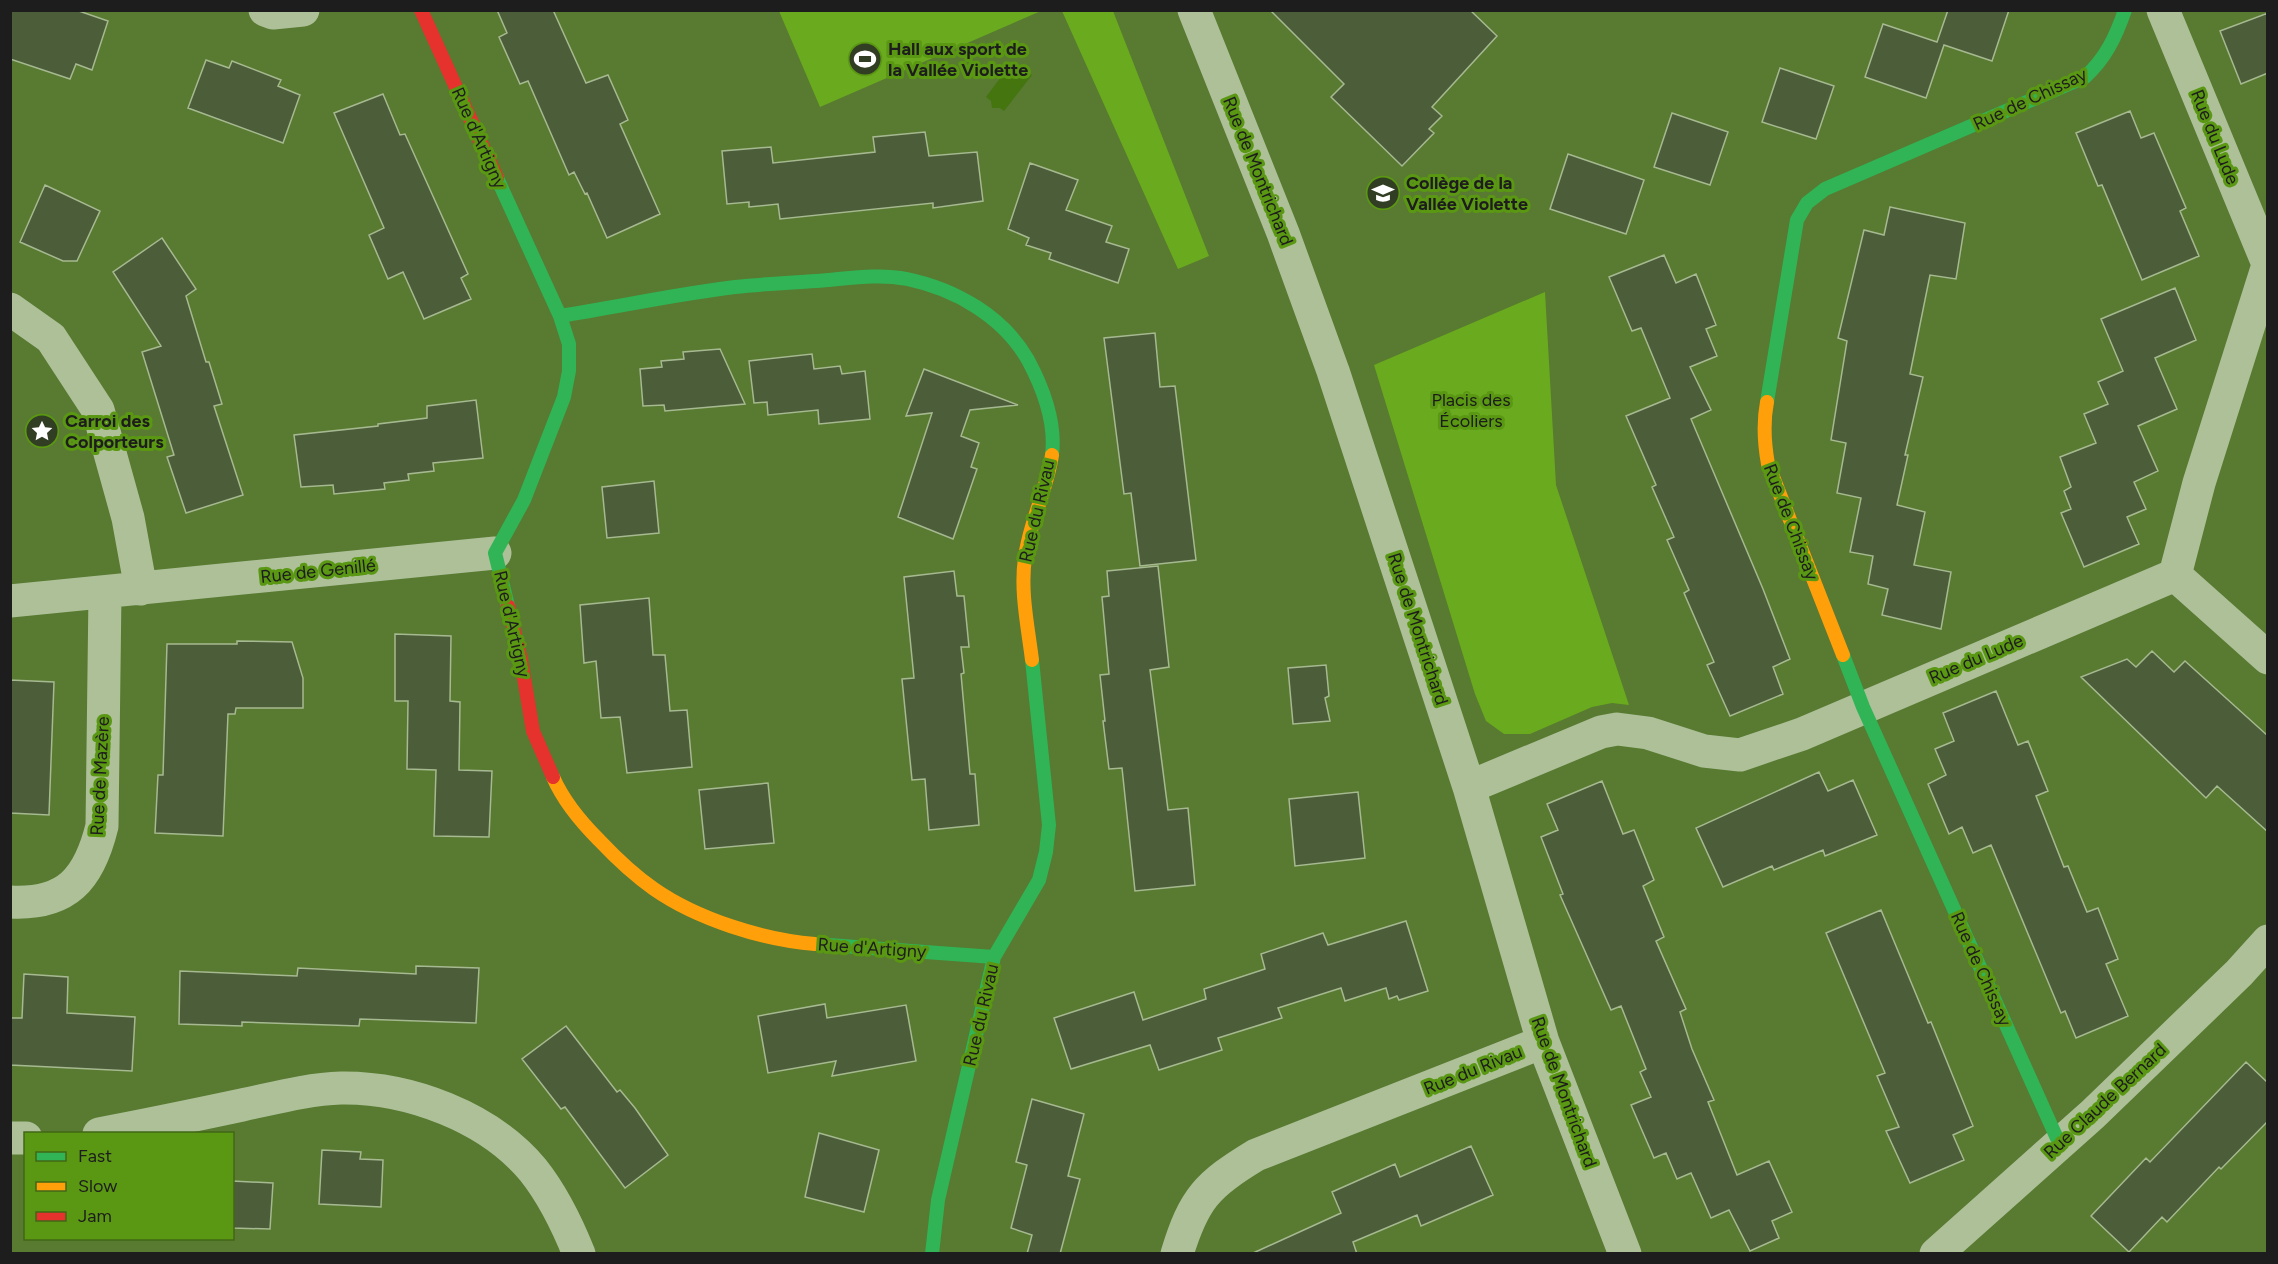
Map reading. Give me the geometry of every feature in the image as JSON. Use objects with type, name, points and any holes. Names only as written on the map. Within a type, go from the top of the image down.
[{"type":"street","points":[[265,10],[273,13],[303,10]]},
{"type":"street","name":"Rue d'Artigny","points":[[421,10],[560,316],[569,344],[569,371],[564,398],[524,500],[495,553],[521,660],[533,731],[557,786],[584,825],[619,861],[655,890],[693,911],[739,928],[793,942],[994,957]]},
{"type":"street","name":"Rue de Montrichard","points":[[1194,10],[1283,233],[1333,371],[1468,787],[1543,1042],[1625,1254]]},
{"type":"street","name":"Rue de Chissay","points":[[2060,1145],[1863,707],[1768,464],[1764,443],[1764,420],[1797,220],[1807,203],[1825,189],[2085,77],[2100,65],[2109,52],[2125,10]]},
{"type":"street","name":"Rue du Lude","points":[[1468,787],[1601,732],[1617,729],[1648,733],[1704,751],[1740,755],[1802,734],[2175,575],[2199,483],[2268,264],[2163,10]]},
{"type":"street","name":"Rue du Rivau","points":[[560,316],[734,288],[872,277],[906,279],[954,293],[1000,324],[1014,340],[1032,368],[1047,400],[1053,436],[1050,462],[1023,555],[1023,574],[1049,825],[1046,852],[1039,880],[994,957],[938,1200],[932,1254]]},
{"type":"street","points":[[10,309],[51,338],[98,410],[128,518],[141,589]]},
{"type":"street","name":"Rue de Genillé","points":[[10,601],[495,553]]},
{"type":"street","points":[[2175,575],[2268,658]]},
{"type":"street","name":"Rue de Mazère","points":[[10,902],[42,902],[61,894],[76,883],[89,866],[96,849],[102,826],[105,593]]},
{"type":"street","name":"Rue Claude Bernard","points":[[1954,1249],[2239,973],[2268,941]]},
{"type":"street","name":"Rue du Rivau","points":[[1177,1254],[1189,1219],[1206,1191],[1228,1172],[1256,1155],[1543,1042]]},
{"type":"street","points":[[111,1132],[307,1091],[340,1088],[373,1089],[411,1097],[448,1108],[502,1141],[524,1162],[551,1195],[579,1254]]},
{"type":"green space","name":"Hall aux sport de la Vallée Violette","points":[[779,11],[1041,11],[820,107]]},
{"type":"green space","name":"Hall aux sport de la Vallée Violette","points":[[1062,11],[1113,11],[1209,256],[1178,269]]},
{"type":"green space","name":"Placis des Écoliers","points":[[1545,292],[1556,485],[1629,705],[1612,703],[1592,707],[1530,734],[1504,734],[1486,721],[1475,694],[1374,365]]},
{"type":"shaded area","points":[[1013,61],[1032,75],[1004,111],[1000,108],[992,108],[991,101],[986,97]]},
{"type":"building","points":[[10,10],[76,10],[108,21],[92,70],[76,64],[70,79],[10,59]]},
{"type":"building","points":[[497,10],[553,10],[586,83],[608,75],[628,120],[620,124],[660,214],[607,238],[587,193],[585,194],[574,172],[569,175],[528,81],[520,84],[499,37],[507,33]]},
{"type":"building","points":[[1270,10],[1470,10],[1497,36],[1432,107],[1442,116],[1429,129],[1434,133],[1402,166],[1331,97],[1344,84]]},
{"type":"building","points":[[1948,10],[2009,10],[1992,61],[1944,45],[1926,98],[1865,77],[1883,24],[1937,42]]},
{"type":"building","points":[[2268,13],[2268,73],[2241,84],[2220,31]]},
{"type":"building","points":[[206,60],[229,68],[232,61],[281,80],[278,86],[300,95],[283,143],[188,108]]},
{"type":"building","points":[[1780,68],[1834,86],[1816,139],[1762,122]]},
{"type":"building","points":[[383,94],[400,135],[405,134],[468,274],[461,278],[471,299],[424,319],[403,272],[388,279],[369,235],[384,228],[334,113]]},
{"type":"building","points":[[2130,111],[2141,138],[2154,133],[2186,208],[2180,211],[2199,256],[2142,280],[2102,185],[2098,186],[2076,133]]},
{"type":"building","points":[[1672,113],[1728,132],[1710,185],[1654,167]]},
{"type":"building","points":[[925,132],[929,156],[977,152],[983,201],[933,208],[933,203],[780,219],[778,204],[749,207],[749,202],[727,204],[722,151],[771,147],[773,163],[875,152],[873,137]]},
{"type":"building","points":[[1568,154],[1644,180],[1626,234],[1550,209]]},
{"type":"building","points":[[1030,163],[1078,180],[1066,210],[1112,226],[1106,242],[1129,249],[1118,283],[1049,259],[1051,253],[1026,245],[1029,238],[1008,229]]},
{"type":"building","points":[[45,185],[100,211],[77,261],[63,261],[20,242]]},
{"type":"building","points":[[1890,207],[1965,223],[1956,279],[1930,275],[1910,374],[1923,377],[1905,455],[1908,455],[1897,505],[1925,512],[1914,565],[1951,572],[1941,629],[1882,615],[1888,589],[1868,584],[1873,556],[1850,552],[1861,498],[1837,493],[1846,443],[1831,440],[1847,341],[1838,338],[1864,230],[1884,235]]},
{"type":"building","points":[[162,238],[196,289],[186,296],[206,362],[209,362],[222,404],[214,406],[243,495],[186,513],[167,457],[174,455],[142,352],[161,346],[113,272]]},
{"type":"building","points":[[1664,255],[1676,283],[1696,274],[1716,325],[1706,329],[1717,356],[1690,367],[1711,410],[1691,419],[1790,659],[1773,667],[1783,694],[1730,716],[1707,665],[1714,662],[1684,593],[1689,590],[1667,540],[1674,537],[1652,487],[1656,485],[1626,416],[1670,398],[1641,328],[1632,331],[1609,277]]},
{"type":"building","points":[[2175,288],[2196,340],[2155,358],[2177,409],[2138,426],[2158,471],[2134,482],[2146,509],[2127,517],[2139,544],[2084,567],[2061,513],[2071,509],[2064,491],[2071,487],[2060,457],[2096,443],[2084,414],[2108,404],[2098,382],[2123,371],[2101,319]]},
{"type":"building","points":[[1155,333],[1160,387],[1175,386],[1196,560],[1140,566],[1131,493],[1124,494],[1104,338]]},
{"type":"building","points":[[720,349],[745,404],[665,411],[664,405],[643,406],[640,369],[662,367],[661,361],[684,359],[683,352]]},
{"type":"building","points":[[812,354],[814,369],[840,366],[842,374],[865,371],[870,419],[819,424],[818,410],[768,415],[767,402],[754,403],[749,361]]},
{"type":"building","points":[[924,369],[1018,405],[970,410],[961,436],[979,443],[971,467],[977,469],[953,539],[898,517],[932,413],[906,416]]},
{"type":"building","points":[[476,400],[483,458],[433,463],[434,471],[408,474],[409,480],[384,483],[385,489],[334,494],[333,485],[301,487],[294,435],[427,418],[427,406]]},
{"type":"building","points":[[654,481],[659,533],[607,538],[602,487]]},
{"type":"building","points":[[1158,566],[1169,667],[1150,670],[1168,810],[1188,808],[1195,885],[1135,891],[1122,768],[1109,769],[1103,721],[1105,721],[1100,675],[1109,674],[1102,597],[1109,596],[1107,571]]},
{"type":"building","points":[[954,571],[957,596],[964,596],[969,647],[961,647],[964,673],[961,674],[970,774],[975,774],[979,825],[929,830],[925,779],[912,780],[902,679],[914,678],[904,577]]},
{"type":"building","points":[[649,598],[653,655],[665,655],[670,711],[687,710],[692,767],[627,773],[620,717],[601,718],[596,661],[584,663],[580,605]]},
{"type":"building","points":[[395,634],[451,636],[450,701],[460,702],[459,770],[492,771],[489,837],[434,836],[436,770],[407,769],[408,701],[395,701]]},
{"type":"building","points":[[237,641],[292,642],[303,678],[303,708],[236,708],[235,714],[228,714],[223,836],[155,833],[158,775],[163,775],[167,644],[237,644]]},
{"type":"building","points":[[2152,651],[2174,672],[2185,661],[2268,736],[2268,832],[2217,786],[2206,798],[2081,677],[2127,659],[2136,667]]},
{"type":"building","points":[[1326,665],[1329,696],[1325,698],[1330,721],[1293,724],[1288,668]]},
{"type":"building","points":[[10,680],[54,682],[49,815],[10,813]]},
{"type":"building","points":[[1996,691],[2018,745],[2028,741],[2048,791],[2036,796],[2064,867],[2068,866],[2087,912],[2098,908],[2118,959],[2106,964],[2128,1016],[2076,1038],[2065,1011],[2061,1013],[1991,845],[1973,853],[1962,827],[1949,834],[1928,784],[1946,775],[1935,749],[1954,741],[1943,713]]},
{"type":"building","points":[[1819,772],[1828,791],[1853,780],[1877,835],[1825,856],[1823,850],[1774,870],[1772,866],[1723,887],[1696,828]]},
{"type":"building","points":[[1602,781],[1623,834],[1634,830],[1654,880],[1643,886],[1664,937],[1656,941],[1686,1009],[1680,1012],[1692,1049],[1714,1100],[1708,1102],[1737,1175],[1769,1161],[1792,1212],[1772,1221],[1779,1238],[1750,1251],[1729,1210],[1711,1218],[1691,1173],[1677,1179],[1666,1153],[1654,1158],[1631,1105],[1651,1097],[1640,1072],[1646,1069],[1621,1006],[1611,1010],[1560,895],[1563,894],[1541,837],[1558,830],[1547,804]]},
{"type":"building","points":[[768,783],[774,843],[705,849],[699,790]]},
{"type":"building","points":[[1358,792],[1365,858],[1295,866],[1289,799]]},
{"type":"building","points":[[1881,910],[1928,1023],[1931,1022],[1973,1126],[1953,1135],[1964,1160],[1910,1183],[1886,1131],[1899,1127],[1877,1076],[1885,1073],[1826,933]]},
{"type":"building","points":[[1406,921],[1428,991],[1399,1000],[1397,996],[1389,999],[1386,988],[1345,1001],[1341,988],[1278,1008],[1282,1018],[1218,1038],[1222,1050],[1159,1070],[1150,1045],[1071,1069],[1054,1018],[1134,992],[1143,1020],[1206,999],[1204,989],[1265,969],[1261,954],[1323,933],[1328,945]]},
{"type":"building","points":[[416,966],[479,968],[476,1023],[360,1019],[359,1026],[242,1022],[242,1026],[179,1024],[180,971],[297,976],[298,968],[416,974]]},
{"type":"building","points":[[24,974],[68,977],[67,1013],[135,1017],[132,1071],[10,1065],[10,1018],[22,1018]]},
{"type":"building","points":[[825,1004],[827,1018],[906,1005],[916,1061],[832,1076],[836,1061],[768,1073],[758,1016]]},
{"type":"building","points":[[566,1026],[617,1092],[620,1090],[635,1108],[668,1155],[625,1188],[565,1107],[561,1109],[522,1059]]},
{"type":"building","points":[[2246,1062],[2268,1083],[2268,1121],[2221,1169],[2219,1167],[2167,1222],[2162,1217],[2129,1252],[2091,1216],[2146,1158],[2150,1162]]},
{"type":"building","points":[[1032,1099],[1084,1114],[1068,1176],[1080,1179],[1060,1254],[1027,1254],[1032,1235],[1011,1228],[1027,1165],[1016,1162]]},
{"type":"building","points":[[819,1133],[879,1150],[864,1212],[805,1197]]},
{"type":"building","points":[[1471,1146],[1493,1195],[1421,1226],[1417,1215],[1353,1242],[1357,1254],[1251,1254],[1341,1213],[1332,1192],[1395,1164],[1400,1177]]},
{"type":"building","points":[[322,1150],[361,1152],[360,1159],[383,1160],[381,1207],[319,1204]]},
{"type":"building","points":[[234,1181],[273,1183],[270,1229],[234,1228]]},
{"type":"traffic: fast","points":[[1767,402],[1797,220],[1807,203],[1825,189],[2085,77],[2110,46],[2125,10]]},
{"type":"traffic: fast","points":[[497,178],[560,316],[569,344],[569,371],[564,397],[524,500],[495,553],[508,606]]},
{"type":"traffic: fast","points":[[560,316],[745,286],[873,276],[896,277],[925,284],[960,297],[976,307],[1005,330],[1018,344],[1034,371],[1047,406],[1052,431],[1052,455]]},
{"type":"traffic: fast","points":[[1843,655],[1863,707],[2060,1145]]},
{"type":"traffic: fast","points":[[932,1254],[938,1200],[994,957],[1039,880],[1046,852],[1049,825],[1032,660]]},
{"type":"traffic: fast","points":[[815,944],[994,957]]},
{"type":"traffic: slow","points":[[1767,402],[1764,433],[1768,464],[1843,655]]},
{"type":"traffic: slow","points":[[1032,660],[1025,609],[1024,571],[1030,532],[1052,455]]},
{"type":"traffic: slow","points":[[553,777],[567,802],[605,847],[639,878],[671,900],[710,919],[753,933],[815,944]]},
{"type":"traffic: jam","points":[[421,10],[497,178]]},
{"type":"traffic: jam","points":[[508,606],[521,660],[533,731],[553,777]]},
{"type":"place","name":"Hall aux sport de la Vallée Violette","points":[[865,59]]},
{"type":"place","name":"Collège de la Vallée Violette","points":[[1383,193]]},
{"type":"place","name":"Carroi des Colporteurs","points":[[42,431]]}]
